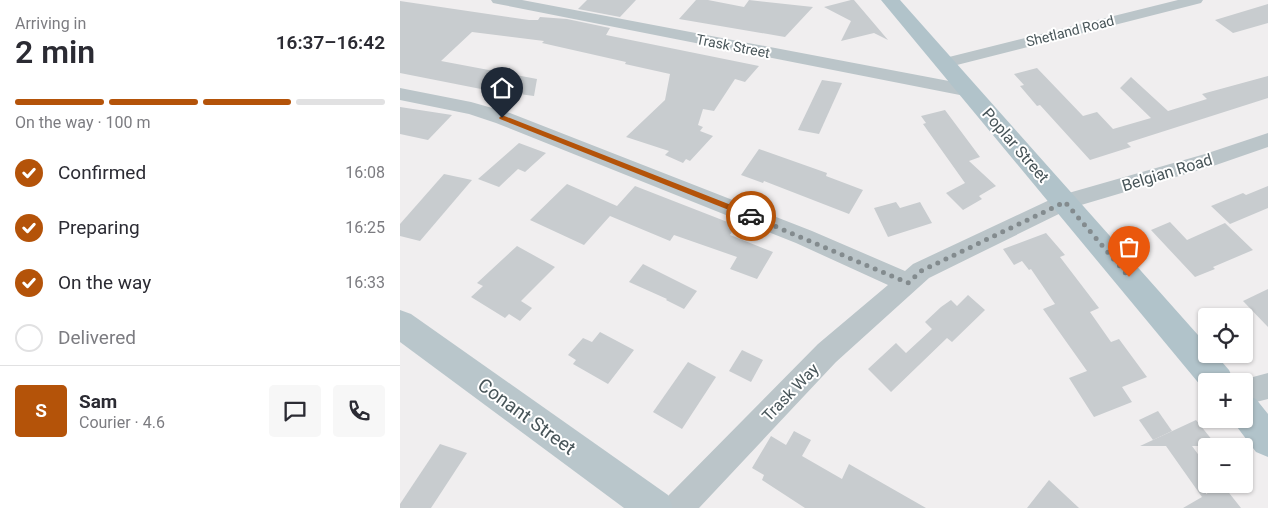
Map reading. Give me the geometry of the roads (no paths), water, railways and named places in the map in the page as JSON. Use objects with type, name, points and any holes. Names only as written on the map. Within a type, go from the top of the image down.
[{"type":"main road","name":"Poplar Street","points":[[890,0],[1211,373]]},
{"type":"main road","name":"Conant Street","points":[[400,324],[655,508]]},
{"type":"main road","points":[[1253,422],[1268,440]]},
{"type":"street","name":"Trask Street","points":[[498,0],[970,91]]},
{"type":"street","name":"Shetland Road","points":[[945,63],[1196,0]]},
{"type":"street","points":[[400,94],[472,108],[502,118],[787,230],[908,283]]},
{"type":"street","name":"Belgian Road","points":[[908,283],[921,271],[1065,202],[1209,160],[1268,140]]},
{"type":"street","name":"Trask Way","points":[[678,508],[827,353],[908,283]]},
{"type":"street","points":[[1253,390],[1268,386]]}]
